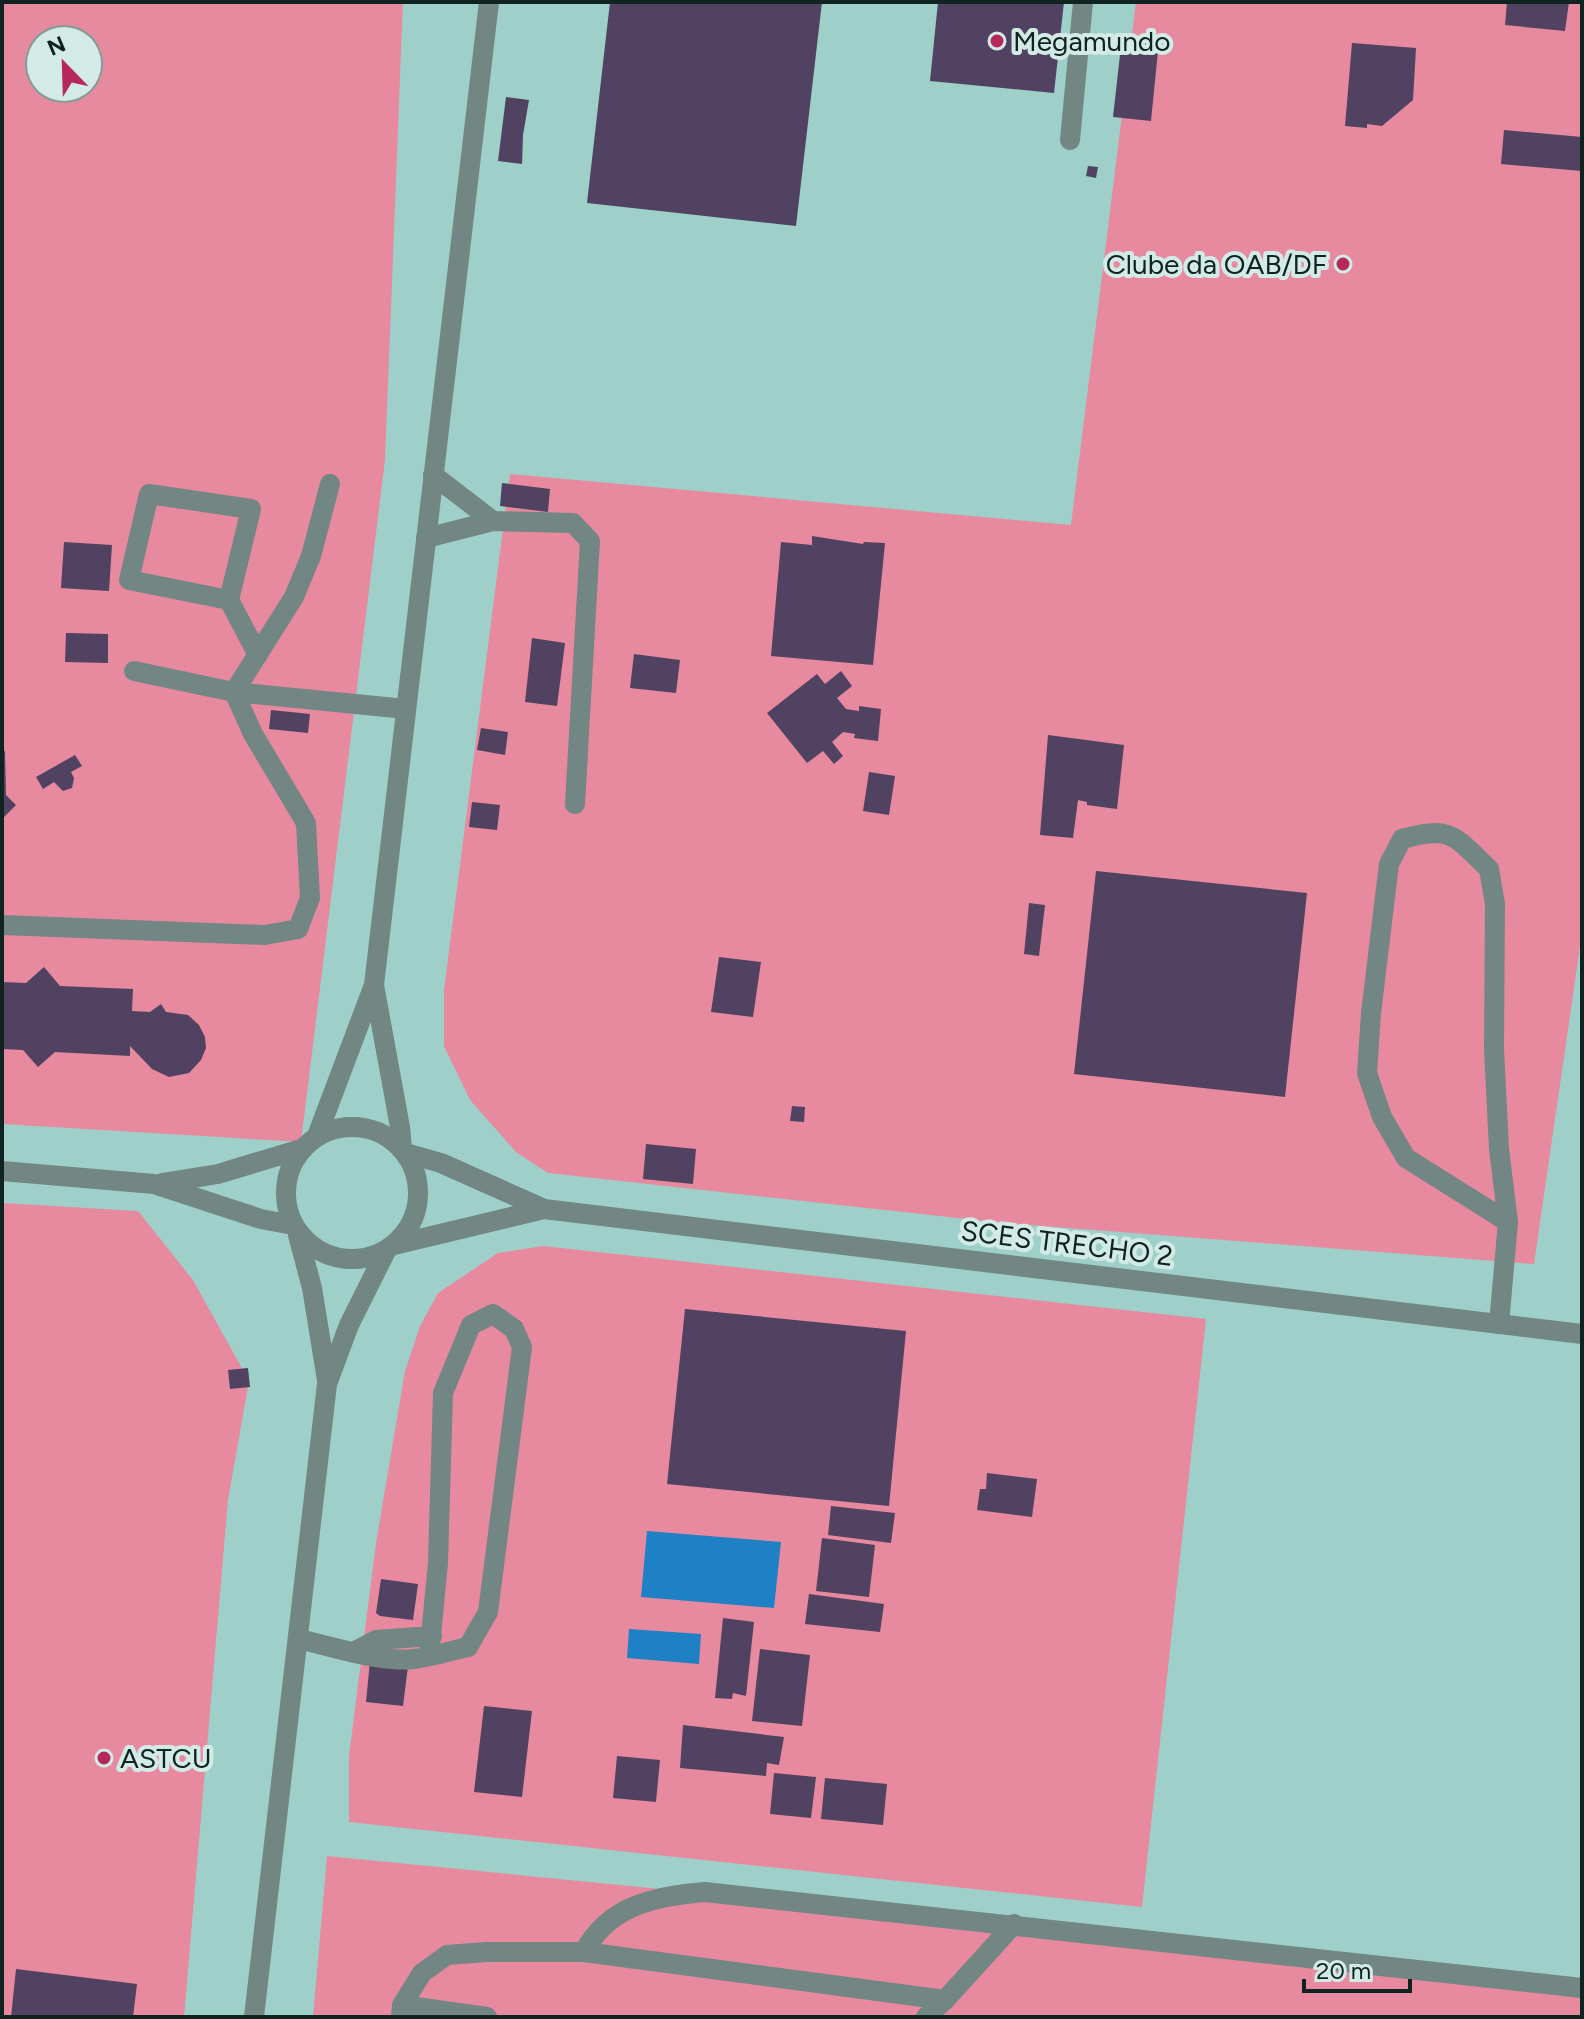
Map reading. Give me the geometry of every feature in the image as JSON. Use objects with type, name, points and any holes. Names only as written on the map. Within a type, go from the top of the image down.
[{"type":"street","points":[[327,1384],[312,1288],[286,1206],[285,1186],[291,1166],[309,1143],[374,985],[489,2]]},
{"type":"street","points":[[1070,140],[1083,2]]},
{"type":"street","points":[[433,475],[493,521]]},
{"type":"street","points":[[234,692],[294,597],[311,556],[330,484]]},
{"type":"street","points":[[229,600],[129,580],[149,494],[251,509],[229,600],[258,655]]},
{"type":"street","points":[[426,538],[493,521],[573,523],[590,541],[575,804]]},
{"type":"street","points":[[134,671],[234,692],[406,709]]},
{"type":"street","points":[[2,925],[265,935],[298,929],[310,898],[306,823],[253,734],[234,692]]},
{"type":"street","points":[[1499,1324],[1508,1222],[1498,1135],[1494,1049],[1495,904],[1489,869],[1451,835],[1430,831],[1402,839],[1389,864],[1367,1073],[1382,1117],[1406,1158],[1508,1222]]},
{"type":"street","points":[[254,2017],[327,1384],[349,1325],[390,1248],[408,1230],[418,1201],[415,1171],[404,1151],[374,985]]},
{"type":"street","points":[[154,1184],[218,1174],[309,1143],[339,1128],[362,1127],[384,1134],[404,1151]]},
{"type":"street","name":"SCES TRECHO 2","points":[[404,1151],[441,1163],[544,1209],[1582,1334]]},
{"type":"street","points":[[2,1171],[154,1184],[295,1229],[311,1247],[338,1258],[367,1258],[390,1248]]},
{"type":"street","name":"SCES TRECHO 2","points":[[390,1248],[544,1209]]},
{"type":"street","points":[[298,1639],[372,1657],[412,1659],[431,1646],[468,1647],[488,1612],[522,1347],[514,1329],[493,1314],[471,1325],[443,1393],[438,1563],[431,1646]]},
{"type":"street","points":[[584,1952],[594,1933],[623,1910],[668,1895],[705,1892],[1582,1988]]},
{"type":"street","points":[[926,2017],[1014,1924]]},
{"type":"street","points":[[487,2017],[401,2011],[422,1973],[447,1955],[486,1952],[584,1952],[945,2000]]},
{"type":"shaded area","points":[[2,2],[403,2],[385,460],[301,1142],[2,1124]]},
{"type":"shaded area","points":[[1136,2],[1582,2],[1582,933],[1534,1264],[1003,1223],[548,1173],[516,1152],[470,1100],[444,1046],[444,990],[510,474],[1071,525]]},
{"type":"shaded area","name":"ASTCU","points":[[2,1203],[138,1211],[193,1280],[249,1381],[228,1500],[184,2017],[2,2017]]},
{"type":"shaded area","points":[[543,1246],[1206,1319],[1142,1907],[349,1822],[349,1756],[376,1543],[405,1371],[420,1326],[438,1293],[498,1253]]},
{"type":"shaded area","points":[[327,1856],[1582,1980],[1582,2017],[313,2017]]},
{"type":"water","points":[[647,1531],[781,1542],[774,1608],[641,1597]]},
{"type":"water","points":[[629,1629],[701,1634],[699,1664],[627,1658]]},
{"type":"building","points":[[610,2],[822,2],[796,226],[587,203]]},
{"type":"building","name":"Megamundo","points":[[938,2],[1064,2],[1054,93],[930,81]]},
{"type":"building","points":[[1507,2],[1569,2],[1565,31],[1505,25]]},
{"type":"building","points":[[1122,37],[1159,41],[1151,121],[1113,117]]},
{"type":"building","points":[[1352,43],[1416,48],[1413,100],[1382,126],[1345,126]]},
{"type":"building","points":[[506,97],[529,100],[522,164],[498,161]]},
{"type":"building","points":[[1504,130],[1582,137],[1582,171],[1501,164]]},
{"type":"building","points":[[1088,166],[1098,167],[1096,178],[1086,176]]},
{"type":"building","points":[[502,483],[550,489],[548,512],[500,506]]},
{"type":"building","points":[[812,536],[863,544],[885,543],[873,665],[771,656],[781,542],[812,545]]},
{"type":"building","points":[[64,542],[112,545],[109,591],[61,588]]},
{"type":"building","points":[[66,633],[108,634],[108,663],[65,662]]},
{"type":"building","points":[[532,638],[565,643],[557,706],[525,702]]},
{"type":"building","points":[[634,654],[680,660],[676,693],[630,688]]},
{"type":"building","points":[[841,671],[852,686],[837,698],[846,709],[859,711],[859,706],[881,709],[878,741],[854,738],[855,734],[843,732],[832,742],[843,756],[834,764],[823,751],[807,763],[767,713],[817,674],[825,684]]},
{"type":"building","points":[[271,710],[310,714],[308,733],[269,729]]},
{"type":"building","points":[[481,728],[508,732],[505,755],[477,750]]},
{"type":"building","points":[[1048,735],[1124,745],[1117,809],[1087,805],[1087,802],[1078,800],[1073,838],[1040,835]]},
{"type":"building","points":[[2,751],[5,751],[6,795],[16,805],[2,819]]},
{"type":"building","points":[[75,755],[82,766],[71,772],[74,778],[72,788],[63,791],[54,782],[43,789],[36,777]]},
{"type":"building","points":[[869,772],[895,776],[889,815],[863,811]]},
{"type":"building","points":[[472,802],[500,805],[497,830],[469,827]]},
{"type":"building","points":[[1096,871],[1307,893],[1285,1097],[1074,1074]]},
{"type":"building","points":[[1029,903],[1045,905],[1039,956],[1024,954]]},
{"type":"building","points":[[719,957],[761,962],[753,1017],[711,1012]]},
{"type":"building","points":[[44,967],[60,986],[133,989],[132,1011],[150,1012],[161,1004],[166,1012],[188,1015],[199,1025],[205,1037],[206,1048],[201,1060],[189,1073],[169,1077],[152,1069],[130,1046],[130,1056],[55,1052],[38,1067],[23,1050],[2,1049],[2,982],[26,983]]},
{"type":"building","points":[[792,1106],[805,1107],[804,1122],[790,1121]]},
{"type":"building","points":[[646,1144],[696,1149],[693,1184],[643,1179]]},
{"type":"building","points":[[685,1309],[906,1331],[889,1506],[667,1484]]},
{"type":"building","points":[[248,1368],[250,1387],[230,1389],[228,1370]]},
{"type":"building","points":[[987,1473],[1037,1479],[1032,1517],[977,1510],[980,1489],[986,1489]]},
{"type":"building","points":[[831,1506],[895,1513],[891,1543],[828,1535]]},
{"type":"building","points":[[822,1538],[875,1545],[869,1597],[816,1591]]},
{"type":"building","points":[[381,1579],[418,1584],[413,1620],[376,1613]]},
{"type":"building","points":[[809,1594],[884,1604],[880,1632],[805,1624]]},
{"type":"building","points":[[723,1618],[754,1622],[746,1696],[733,1693],[732,1699],[715,1698]]},
{"type":"building","points":[[760,1649],[810,1655],[802,1726],[752,1721]]},
{"type":"building","points":[[370,1661],[408,1666],[403,1706],[366,1702]]},
{"type":"building","points":[[484,1706],[532,1711],[522,1797],[474,1792]]},
{"type":"building","points":[[683,1725],[784,1737],[779,1765],[767,1763],[766,1776],[680,1768]]},
{"type":"building","points":[[617,1756],[660,1760],[656,1802],[613,1798]]},
{"type":"building","points":[[774,1773],[816,1777],[811,1818],[770,1814]]},
{"type":"building","points":[[825,1778],[887,1784],[883,1825],[821,1819]]},
{"type":"building","points":[[16,1969],[137,1984],[133,2017],[11,2017]]},
{"type":"place","name":"Megamundo","points":[[997,41]]},
{"type":"place","name":"Clube da OAB/DF","points":[[1343,264]]},
{"type":"place","name":"ASTCU","points":[[104,1758]]}]
